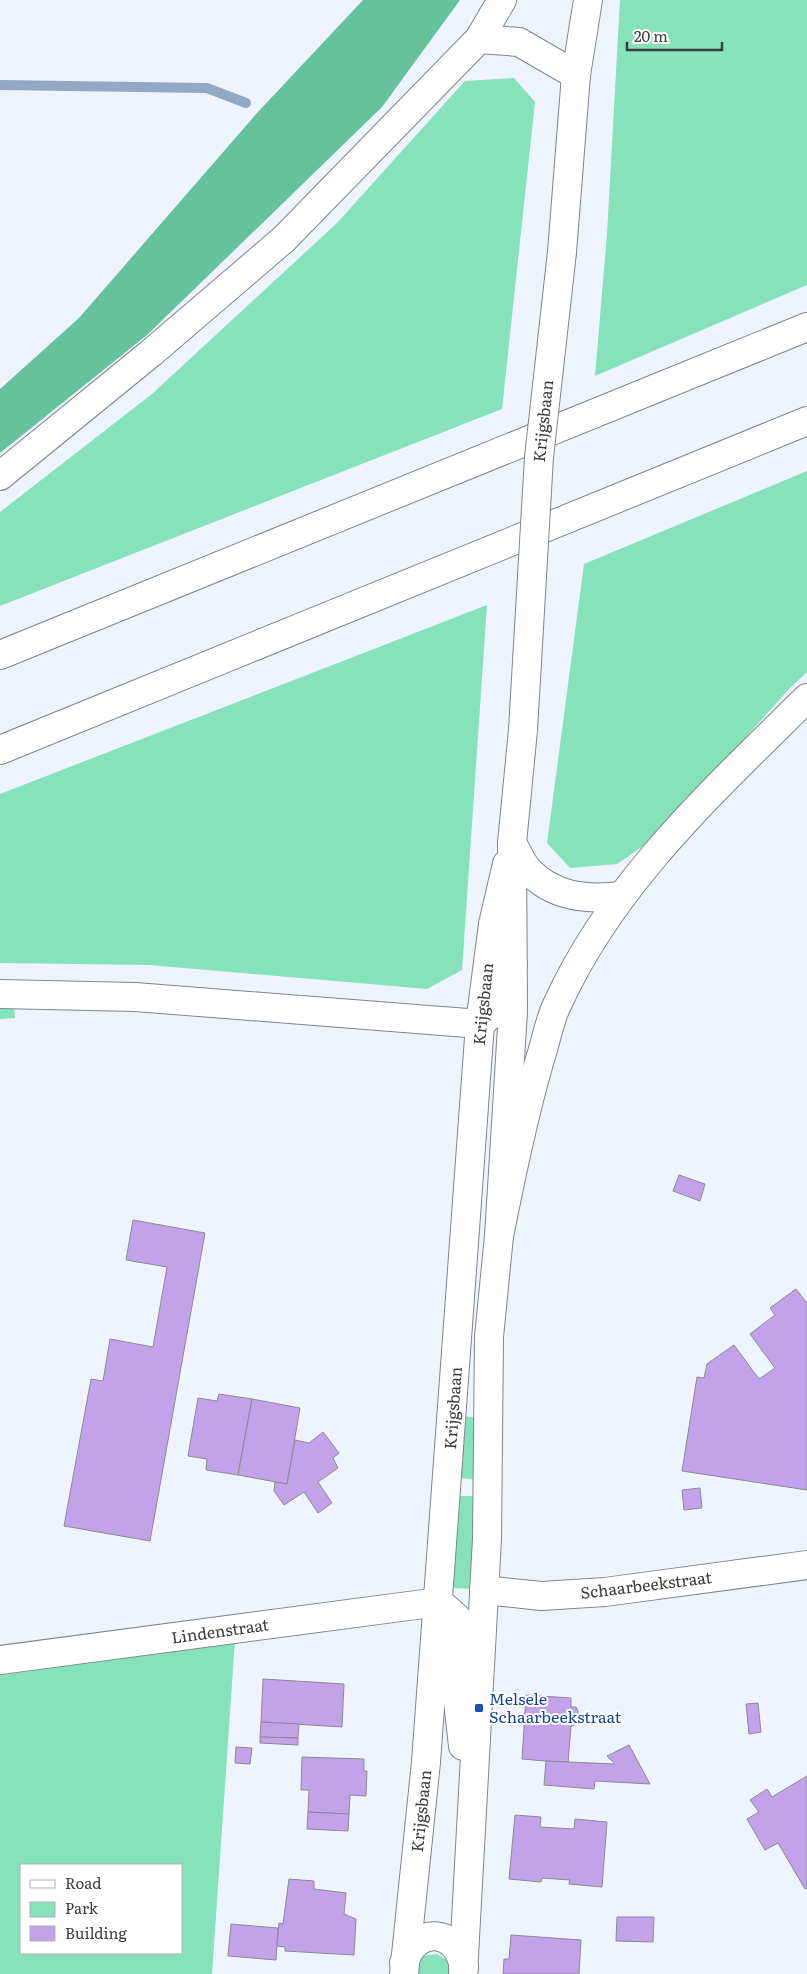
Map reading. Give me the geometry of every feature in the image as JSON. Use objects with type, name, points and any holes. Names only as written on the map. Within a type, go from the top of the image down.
[{"type":"main road","points":[[0,476],[151,353],[284,239],[479,39],[502,0]]},
{"type":"main road","name":"Krijgsbaan","points":[[463,1971],[487,1539],[489,1336],[498,1236],[513,1011],[512,843],[523,730],[539,457],[562,252],[576,75],[588,0]]},
{"type":"main road","points":[[479,39],[519,42],[576,75]]},
{"type":"main road","points":[[0,655],[676,382],[807,327]]},
{"type":"main road","points":[[0,750],[807,421]]},
{"type":"main road","points":[[498,1236],[526,1110],[556,1007],[580,959],[621,896],[696,808],[807,698]]},
{"type":"main road","points":[[512,843],[527,869],[549,887],[572,897],[600,898],[621,896]]},
{"type":"main road","name":"Krijgsbaan","points":[[404,1969],[426,1762],[439,1602],[480,1024],[493,924],[512,843]]},
{"type":"main road","points":[[0,994],[135,997],[480,1024],[497,1010],[507,993],[513,964]]},
{"type":"main road","name":"Schaarbeekstraat","points":[[484,1590],[541,1596],[605,1592],[807,1564]]},
{"type":"main road","points":[[439,1602],[458,1618],[460,1627],[457,1693],[472,1812]]},
{"type":"main road","name":"Lindenstraat","points":[[0,1660],[439,1602]]},
{"type":"main road","points":[[404,1969],[407,1953],[414,1943],[424,1937],[436,1936],[447,1939],[456,1946],[462,1956],[463,1971]]},
{"type":"green space","points":[[363,0],[460,0],[382,107],[147,335],[0,453],[0,389],[79,318],[257,113]]},
{"type":"green space","points":[[620,0],[807,0],[807,285],[595,376],[607,234]]},
{"type":"green space","points":[[514,78],[535,102],[502,409],[0,606],[0,512],[152,394],[337,223],[465,81]]},
{"type":"green space","points":[[807,471],[807,672],[790,688],[655,838],[617,864],[570,868],[547,843],[584,564]]},
{"type":"green space","points":[[487,605],[462,970],[427,989],[149,965],[0,963],[0,794]]},
{"type":"green space","points":[[14,1006],[15,1018],[0,1019],[0,1007]]},
{"type":"green space","points":[[460,1416],[481,1418],[481,1480],[458,1478]]},
{"type":"green space","points":[[456,1496],[480,1496],[476,1589],[451,1588]]},
{"type":"green space","points":[[235,1640],[212,1974],[0,1974],[0,1674]]},
{"type":"green space","points":[[437,1954],[450,1962],[456,1974],[411,1974],[413,1967],[423,1956]]},
{"type":"building","points":[[679,1175],[705,1184],[700,1201],[673,1191]]},
{"type":"building","points":[[133,1220],[205,1233],[150,1541],[64,1526],[91,1379],[103,1381],[110,1339],[153,1347],[167,1267],[126,1260]]},
{"type":"building","points":[[796,1289],[807,1303],[807,1490],[682,1471],[697,1377],[704,1378],[707,1364],[734,1345],[759,1379],[775,1368],[750,1334],[775,1315],[770,1308]]},
{"type":"building","points":[[219,1394],[252,1399],[238,1475],[206,1470],[207,1459],[188,1456],[198,1398],[217,1401]]},
{"type":"building","points":[[252,1399],[300,1408],[287,1484],[238,1475]]},
{"type":"building","points":[[323,1432],[339,1453],[333,1458],[338,1468],[318,1482],[332,1503],[318,1513],[304,1492],[284,1505],[274,1491],[275,1482],[287,1484],[295,1440],[309,1443]]},
{"type":"building","points":[[700,1488],[702,1508],[684,1510],[682,1490]]},
{"type":"building","points":[[263,1679],[344,1684],[342,1727],[261,1722]]},
{"type":"building","points":[[526,1695],[571,1698],[571,1707],[576,1707],[578,1711],[577,1724],[571,1726],[568,1763],[522,1759]]},
{"type":"building","points":[[758,1703],[761,1732],[749,1734],[746,1704]]},
{"type":"building","points":[[261,1722],[299,1724],[298,1738],[260,1737]]},
{"type":"building","points":[[260,1737],[298,1738],[298,1745],[260,1743]]},
{"type":"building","points":[[629,1745],[650,1784],[595,1781],[594,1789],[544,1785],[546,1761],[615,1764],[607,1756]]},
{"type":"building","points":[[236,1747],[252,1748],[250,1764],[235,1763]]},
{"type":"building","points":[[302,1757],[364,1759],[364,1771],[367,1771],[366,1796],[350,1795],[349,1814],[308,1812],[309,1790],[301,1790]]},
{"type":"building","points":[[807,1776],[807,1888],[805,1889],[778,1843],[765,1850],[747,1819],[759,1812],[750,1800],[767,1789],[772,1797]]},
{"type":"building","points":[[308,1812],[349,1814],[348,1831],[307,1829]]},
{"type":"building","points":[[515,1815],[541,1817],[540,1827],[574,1829],[575,1819],[607,1822],[602,1887],[569,1884],[570,1880],[542,1878],[541,1882],[509,1879]]},
{"type":"building","points":[[289,1879],[314,1881],[314,1889],[346,1893],[344,1914],[356,1919],[354,1955],[285,1951],[285,1947],[277,1946],[279,1923],[283,1924]]},
{"type":"building","points":[[617,1917],[654,1917],[653,1942],[616,1941]]},
{"type":"building","points":[[231,1924],[278,1928],[276,1960],[228,1956]]},
{"type":"building","points":[[511,1935],[581,1940],[579,1974],[503,1974],[504,1959],[509,1959]]},
{"type":"waterway","points":[[0,85],[207,88],[246,103]]},
{"type":"place","name":"Melsele Schaarbeekstraat","points":[[479,1708]]}]
